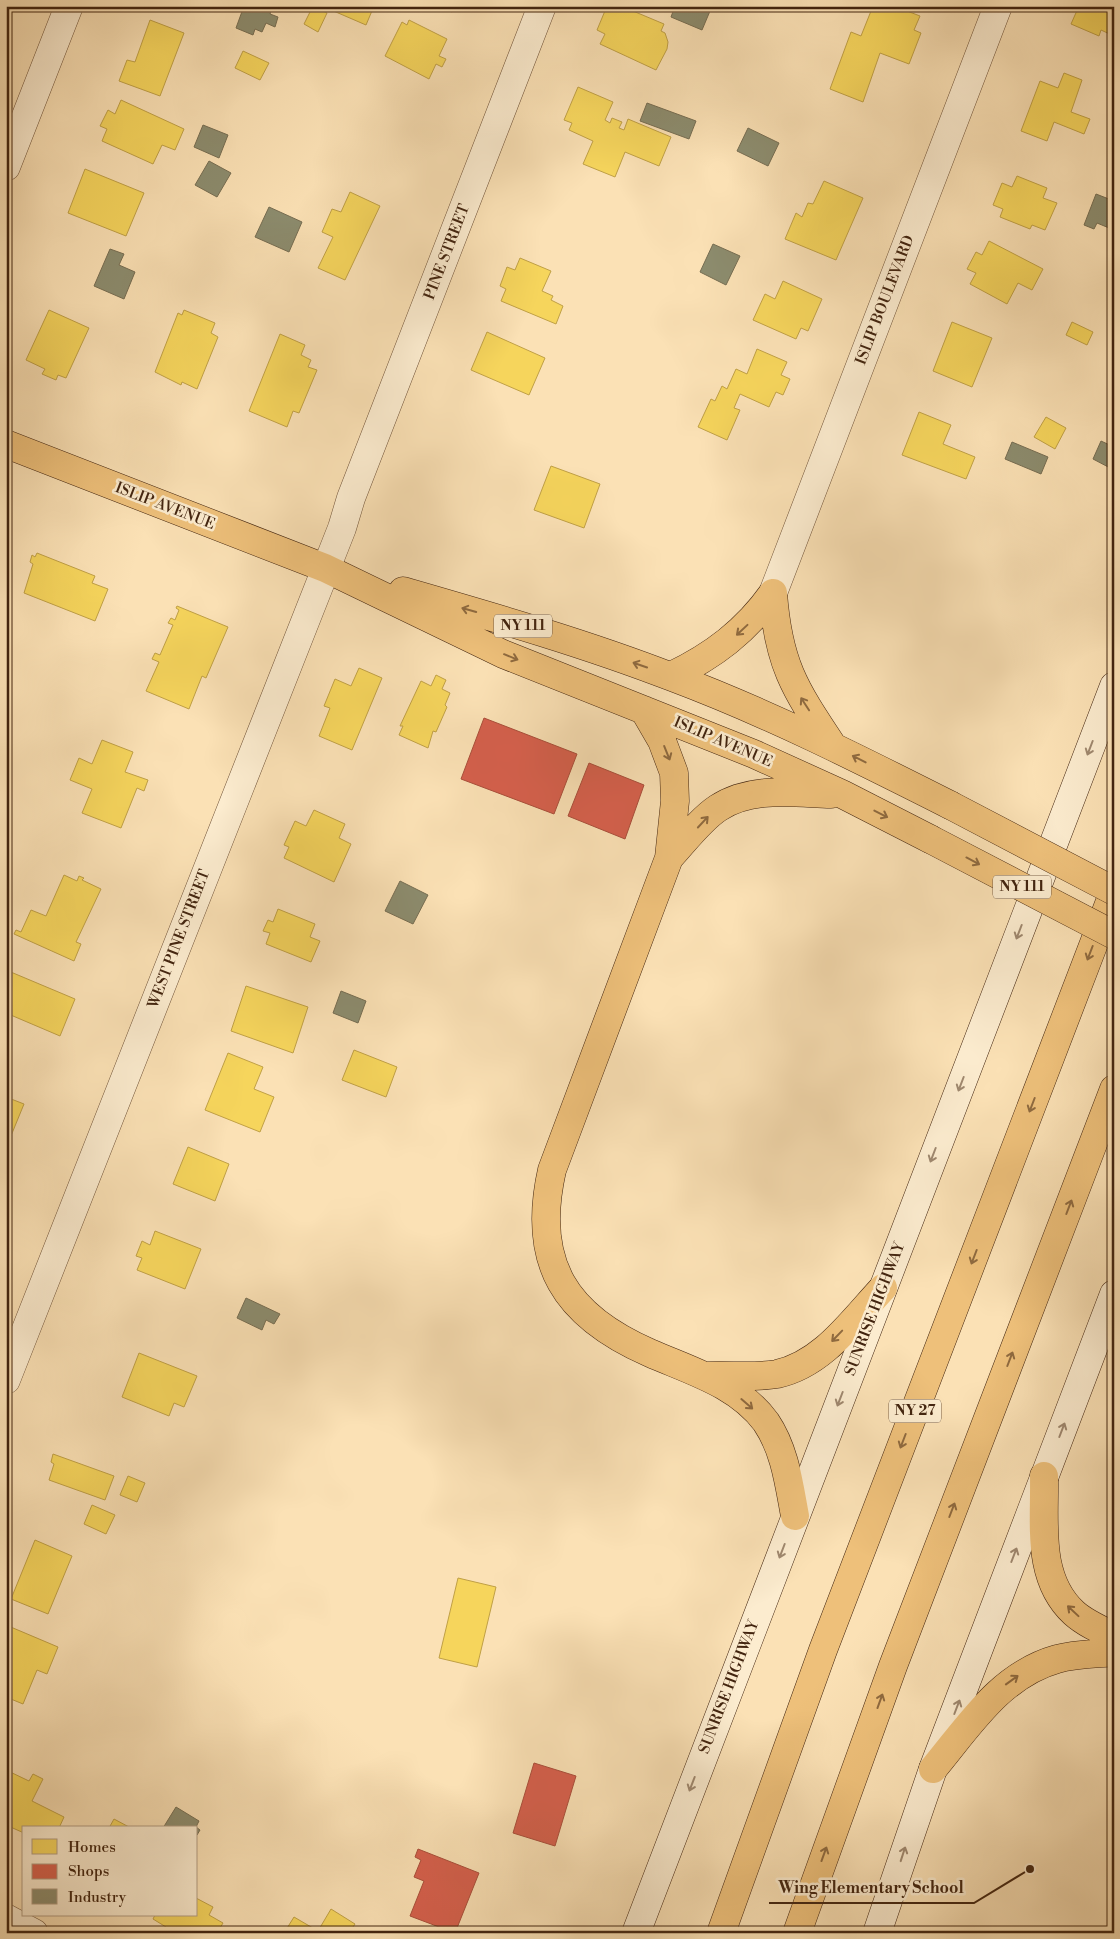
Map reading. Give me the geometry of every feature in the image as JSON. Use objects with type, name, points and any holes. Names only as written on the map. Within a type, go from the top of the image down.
[{"type":"main road","name":"ISLIP AVENUE","points":[[6,444],[325,568],[503,654],[714,737],[842,794],[1114,935]]},
{"type":"main road","name":"ISLIP AVENUE","points":[[325,568],[516,624],[671,676],[832,745],[1114,891]]},
{"type":"main road","points":[[671,676],[695,664],[728,642],[759,612],[773,593]]},
{"type":"main road","points":[[773,593],[778,639],[788,672],[797,692],[832,745]]},
{"type":"main road","points":[[644,710],[662,741],[674,774],[675,801],[670,858],[552,1170],[547,1197],[546,1240],[557,1276],[566,1292],[588,1317],[626,1342],[708,1376],[742,1399],[766,1422],[781,1451],[795,1516]]},
{"type":"main road","points":[[670,858],[717,808],[732,800],[765,793],[842,794]]},
{"type":"main road","name":"NY 27","points":[[721,1933],[823,1650],[1114,891]]},
{"type":"main road","points":[[797,1933],[893,1666],[1114,1089]]},
{"type":"main road","points":[[708,1376],[775,1374],[794,1369],[811,1360],[826,1348],[883,1288]]},
{"type":"main road","points":[[1044,1476],[1046,1558],[1049,1576],[1055,1590],[1076,1614],[1114,1636]]},
{"type":"main road","points":[[933,1769],[996,1694],[1024,1672],[1058,1658],[1114,1652]]},
{"type":"street","points":[[6,166],[70,6]]},
{"type":"street","name":"PINE STREET","points":[[351,498],[542,6]]},
{"type":"street","name":"ISLIP BOULEVARD","points":[[773,593],[998,6]]},
{"type":"street","name":"WEST PINE STREET","points":[[6,1380],[342,528],[351,498]]},
{"type":"street","name":"SUNRISE HIGHWAY","points":[[636,1933],[1114,686]]},
{"type":"street","points":[[878,1933],[933,1769],[1114,1294]]},
{"type":"street","points":[[6,1918],[34,1933]]},
{"type":"building: Homes","points":[[313,6],[327,13],[318,32],[304,24]]},
{"type":"building: Homes","points":[[322,6],[374,6],[366,25]]},
{"type":"building: Homes","points":[[440,6],[454,6],[452,12]]},
{"type":"building: Homes","points":[[607,6],[621,6],[664,24],[661,31],[665,33],[668,42],[667,49],[656,70],[600,44],[605,34],[597,30]]},
{"type":"building: Homes","points":[[873,6],[894,6],[920,16],[914,30],[921,33],[909,64],[880,53],[863,102],[830,89],[851,32],[861,36]]},
{"type":"building: Homes","points":[[1079,6],[1113,6],[1110,11],[1114,12],[1114,36],[1101,30],[1099,36],[1071,24]]},
{"type":"building: Homes","points":[[150,20],[184,33],[160,96],[119,81],[127,60],[135,62]]},
{"type":"building: Homes","points":[[409,20],[447,39],[439,56],[446,59],[442,67],[436,64],[429,79],[385,56],[402,22],[407,25]]},
{"type":"building: Homes","points":[[243,51],[269,63],[260,80],[235,68]]},
{"type":"building: Homes","points":[[1064,73],[1082,80],[1071,112],[1090,119],[1084,134],[1054,122],[1047,141],[1021,131],[1040,81],[1058,88]]},
{"type":"building: Homes","points":[[578,87],[613,102],[605,120],[610,123],[612,118],[622,122],[619,128],[624,130],[628,119],[671,137],[659,166],[625,152],[615,177],[583,164],[593,141],[569,130],[572,123],[564,120]]},
{"type":"building: Homes","points":[[121,100],[184,129],[175,150],[162,145],[153,164],[102,141],[107,129],[100,126],[108,110],[115,114]]},
{"type":"building: Homes","points":[[85,169],[144,193],[126,236],[68,213]]},
{"type":"building: Homes","points":[[1017,176],[1047,188],[1043,198],[1057,203],[1045,230],[1032,225],[1030,229],[1000,217],[1003,209],[993,205],[1002,183],[1012,187]]},
{"type":"building: Homes","points":[[824,181],[863,198],[836,260],[785,239],[796,213],[802,217],[808,203],[813,204]]},
{"type":"building: Homes","points":[[350,192],[380,206],[345,280],[318,268],[333,237],[322,232],[332,209],[341,212]]},
{"type":"building: Homes","points":[[989,241],[1043,269],[1032,290],[1018,283],[1007,304],[970,284],[976,273],[967,269],[976,252],[982,255]]},
{"type":"building: Homes","points":[[520,258],[551,271],[542,291],[553,296],[551,300],[563,306],[556,324],[501,301],[506,289],[500,286],[507,267],[515,270]]},
{"type":"building: Homes","points":[[783,281],[822,299],[808,331],[801,328],[796,339],[753,320],[765,294],[775,299]]},
{"type":"building: Homes","points":[[49,310],[89,328],[66,378],[58,375],[56,380],[42,374],[45,369],[26,360]]},
{"type":"building: Homes","points":[[184,310],[215,323],[211,333],[218,337],[197,389],[182,382],[181,385],[155,372],[178,313],[182,315]]},
{"type":"building: Homes","points":[[952,322],[992,338],[972,387],[933,371]]},
{"type":"building: Homes","points":[[1072,322],[1093,332],[1087,345],[1066,335]]},
{"type":"building: Homes","points":[[487,332],[545,358],[529,395],[471,370]]},
{"type":"building: Homes","points":[[280,334],[305,345],[301,355],[311,360],[308,367],[317,370],[299,413],[293,411],[287,427],[249,411]]},
{"type":"building: Homes","points":[[757,349],[787,362],[781,375],[790,379],[783,395],[776,392],[769,407],[740,394],[734,408],[740,410],[727,440],[698,427],[711,399],[715,401],[722,386],[727,389],[736,369],[747,374]]},
{"type":"building: Homes","points":[[919,412],[951,425],[943,444],[975,457],[966,479],[902,455]]},
{"type":"building: Homes","points":[[1046,417],[1066,428],[1055,449],[1034,437]]},
{"type":"building: Homes","points":[[551,466],[600,484],[584,528],[534,510]]},
{"type":"building: Homes","points":[[37,553],[95,576],[92,583],[108,589],[95,621],[24,593],[33,564],[30,562],[32,555],[35,557]]},
{"type":"building: Homes","points":[[177,606],[228,627],[206,678],[202,676],[189,709],[146,691],[159,662],[152,659],[155,653],[160,655],[173,625],[168,623],[171,618],[175,620],[179,610],[176,608]]},
{"type":"building: Homes","points":[[359,668],[382,678],[352,750],[319,736],[330,708],[324,706],[335,679],[351,686]]},
{"type":"building: Homes","points":[[436,675],[446,680],[442,689],[450,693],[445,705],[447,707],[436,732],[433,731],[428,748],[399,735],[403,726],[400,726],[421,681],[431,686]]},
{"type":"building: Homes","points":[[102,740],[133,752],[125,772],[148,780],[144,791],[137,788],[121,828],[82,813],[92,789],[70,780],[79,758],[92,764]]},
{"type":"building: Homes","points":[[314,810],[345,824],[339,838],[351,844],[334,882],[284,858],[289,847],[284,845],[295,821],[306,826]]},
{"type":"building: Homes","points":[[64,875],[77,881],[79,876],[84,878],[82,880],[101,889],[76,942],[81,944],[74,961],[14,934],[16,930],[21,932],[31,910],[46,916]]},
{"type":"building: Homes","points":[[278,909],[315,924],[310,937],[320,941],[311,962],[266,944],[270,933],[263,931],[268,920],[273,922]]},
{"type":"building: Homes","points":[[6,970],[75,999],[60,1036],[6,1013]]},
{"type":"building: Homes","points":[[246,986],[308,1007],[293,1053],[231,1031]]},
{"type":"building: Homes","points":[[354,1050],[397,1067],[386,1097],[342,1080]]},
{"type":"building: Homes","points":[[228,1053],[263,1067],[254,1089],[274,1097],[260,1132],[205,1110]]},
{"type":"building: Homes","points":[[6,1097],[24,1104],[6,1148]]},
{"type":"building: Homes","points":[[188,1147],[229,1164],[215,1201],[173,1184]]},
{"type":"building: Homes","points":[[155,1231],[201,1249],[185,1289],[137,1270],[142,1258],[136,1256],[142,1241],[150,1245]]},
{"type":"building: Homes","points":[[139,1353],[197,1376],[184,1407],[174,1403],[169,1416],[122,1397]]},
{"type":"building: Homes","points":[[53,1454],[114,1476],[105,1500],[49,1480],[54,1464],[51,1462]]},
{"type":"building: Homes","points":[[128,1476],[145,1483],[137,1502],[120,1495]]},
{"type":"building: Homes","points":[[92,1505],[115,1515],[106,1534],[84,1524]]},
{"type":"building: Homes","points":[[35,1540],[72,1556],[48,1614],[11,1599]]},
{"type":"building: Homes","points":[[458,1578],[496,1587],[477,1667],[439,1658]]},
{"type":"building: Homes","points":[[6,1625],[58,1647],[47,1674],[37,1670],[23,1704],[6,1697]]},
{"type":"building: Homes","points":[[6,1770],[29,1781],[33,1774],[43,1779],[32,1801],[64,1817],[60,1826],[22,1826],[22,1832],[6,1825]]},
{"type":"building: Homes","points":[[114,1819],[127,1826],[110,1826]]},
{"type":"building: Homes","points":[[198,1899],[213,1907],[209,1915],[223,1923],[217,1933],[166,1933],[164,1932],[166,1927],[153,1919],[154,1916],[198,1916]]},
{"type":"building: Homes","points":[[331,1909],[355,1924],[349,1933],[284,1933],[294,1917],[318,1931]]},
{"type":"building: Shops","points":[[484,718],[577,754],[554,814],[461,779]]},
{"type":"building: Shops","points":[[589,763],[644,785],[625,839],[568,816]]},
{"type":"building: Shops","points":[[534,1763],[576,1776],[555,1846],[513,1833]]},
{"type":"building: Shops","points":[[418,1849],[479,1873],[455,1933],[410,1916],[424,1881],[414,1877],[421,1860],[415,1857]]},
{"type":"building: Industry","points":[[244,6],[259,6],[271,11],[270,14],[278,17],[275,27],[266,23],[262,32],[255,29],[253,35],[236,28]]},
{"type":"building: Industry","points":[[675,6],[700,6],[710,11],[702,30],[671,17]]},
{"type":"building: Industry","points":[[647,103],[696,121],[689,139],[640,121]]},
{"type":"building: Industry","points":[[203,125],[228,135],[219,158],[194,147]]},
{"type":"building: Industry","points":[[748,128],[779,143],[768,166],[737,151]]},
{"type":"building: Industry","points":[[209,161],[231,173],[217,197],[195,185]]},
{"type":"building: Industry","points":[[1096,194],[1114,201],[1114,230],[1097,223],[1094,229],[1084,225]]},
{"type":"building: Industry","points":[[269,207],[302,222],[289,252],[255,237]]},
{"type":"building: Industry","points":[[713,244],[740,256],[726,285],[700,272]]},
{"type":"building: Industry","points":[[110,249],[124,254],[119,265],[135,272],[124,299],[94,286]]},
{"type":"building: Industry","points":[[1101,441],[1114,447],[1114,470],[1093,459]]},
{"type":"building: Industry","points":[[1012,442],[1048,457],[1041,474],[1005,459]]},
{"type":"building: Industry","points":[[400,881],[428,895],[413,924],[385,911]]},
{"type":"building: Industry","points":[[341,991],[366,1001],[358,1023],[333,1013]]},
{"type":"building: Industry","points":[[246,1298],[280,1314],[274,1324],[266,1320],[262,1330],[237,1318]]},
{"type":"building: Industry","points":[[176,1807],[199,1821],[196,1826],[164,1826]]},
{"type":"place","name":"Wing Elementary School","points":[[1030,1869]]}]
